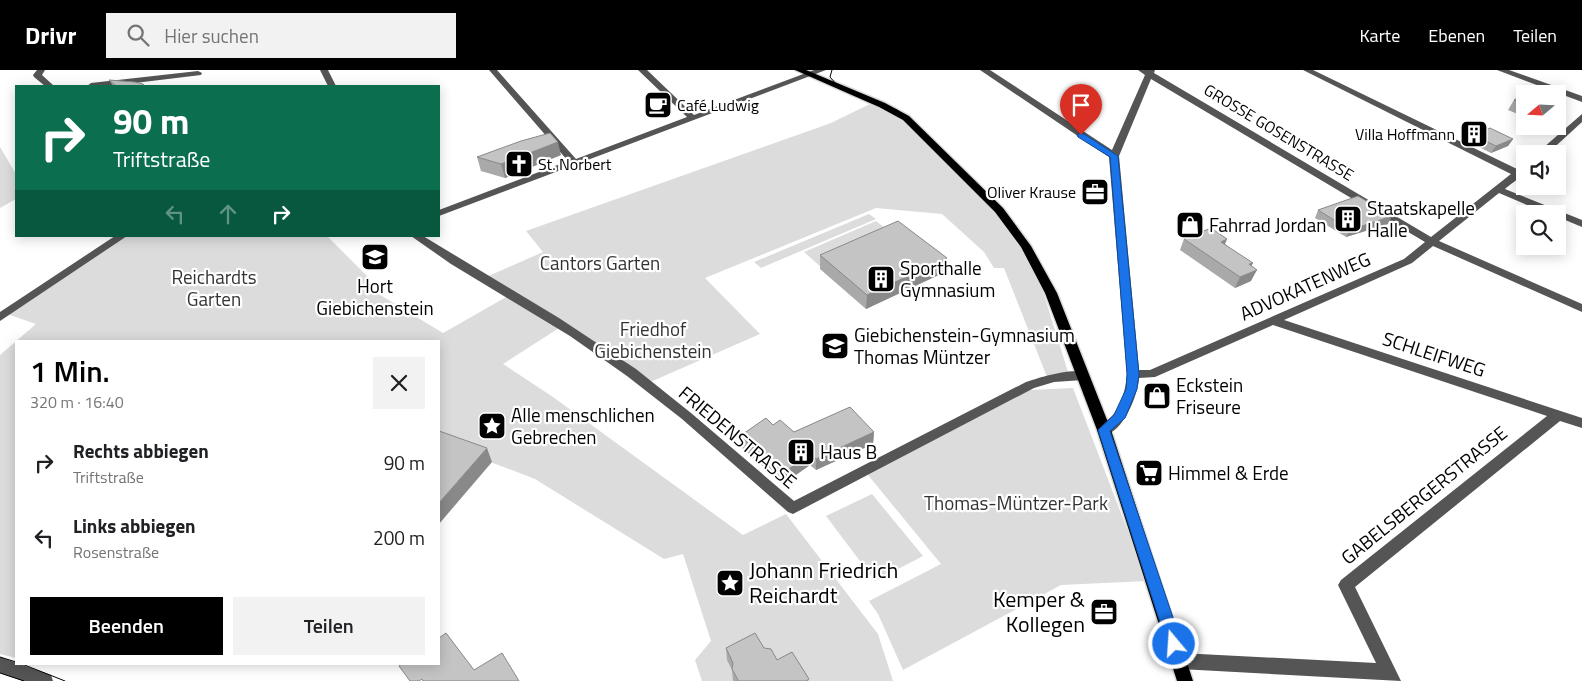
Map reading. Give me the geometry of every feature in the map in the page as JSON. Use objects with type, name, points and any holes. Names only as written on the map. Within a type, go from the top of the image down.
[{"type":"main road","points":[[799,70],[882,105],[906,118],[999,210],[1013,227],[1040,268],[1104,430],[1185,681]]},
{"type":"street","points":[[41,70],[38,75],[49,85]]},
{"type":"street","points":[[324,70],[332,85]]},
{"type":"street","points":[[493,70],[574,162]]},
{"type":"street","points":[[642,70],[694,118]]},
{"type":"street","points":[[440,213],[822,70]]},
{"type":"street","points":[[984,70],[1114,156]]},
{"type":"street","points":[[1308,70],[1516,168]]},
{"type":"street","points":[[1501,70],[1582,99]]},
{"type":"street","points":[[1104,430],[1119,418],[1132,389],[1133,374],[1114,156],[1147,71]]},
{"type":"street","name":"GROSSE GOSENSTRASSE","points":[[1147,71],[1432,242],[1582,308]]},
{"type":"street","points":[[100,85],[199,74]]},
{"type":"street","points":[[1551,145],[1582,117]]},
{"type":"street","name":"ADVOKATENWEG","points":[[1133,374],[1151,374],[1408,261],[1516,176]]},
{"type":"street","points":[[1498,189],[1536,205]]},
{"type":"street","points":[[1566,218],[1582,224]]},
{"type":"street","points":[[0,317],[120,237]]},
{"type":"street","name":"FRIEDENSTRASSE","points":[[418,237],[574,332],[717,440],[793,508],[1030,385],[1054,378],[1084,376]]},
{"type":"street","name":"SCHLEIFWEG","points":[[1274,321],[1582,423]]},
{"type":"street","name":"GABELSBERGERSTRASSE","points":[[1391,676],[1346,585],[1558,415]]},
{"type":"street","name":"GABELSBERGERSTRASSE","points":[[1180,661],[1391,676]]},
{"type":"street","points":[[0,665],[45,681]]},
{"type":"green space","name":"Cantors Garten","points":[[874,102],[903,119],[995,210],[1015,235],[1036,269],[1069,375],[1047,377],[1004,268],[994,268],[984,252],[942,214],[876,208],[705,278],[760,334],[648,383],[484,278],[543,252],[526,231],[831,123]]},
{"type":"green space","points":[[0,147],[15,172],[15,200],[0,208]]},
{"type":"green space","points":[[869,214],[876,219],[761,268],[754,262]]},
{"type":"green space","points":[[876,221],[895,236],[822,268],[804,252]]},
{"type":"green space","name":"Reichardts Garten","points":[[117,237],[328,237],[366,275],[377,293],[443,333],[508,296],[559,328],[503,364],[553,397],[743,535],[786,514],[878,634],[893,681],[702,681],[695,660],[711,641],[683,554],[664,559],[535,479],[444,444],[440,445],[440,340],[17,340],[36,324],[4,313]]},
{"type":"green space","points":[[15,342],[15,658],[0,654],[0,355]]},
{"type":"green space","name":"Thomas-Müntzer-Park","points":[[1073,388],[1147,581],[1061,585],[903,670],[878,614],[869,601],[941,564],[868,475],[1029,390]]},
{"type":"green space","points":[[872,494],[923,556],[875,581],[826,516]]},
{"type":"building","points":[[109,80],[135,82],[144,85],[115,85]]},
{"type":"building","points":[[1490,128],[1513,139],[1496,146],[1473,135]]},
{"type":"building","points":[[550,133],[558,142],[501,164],[477,157],[521,141]]},
{"type":"building","points":[[1358,196],[1392,216],[1350,230],[1318,210]]},
{"type":"building","name":"Sporthalle Gymnasium","points":[[898,221],[947,258],[867,295],[820,255]]},
{"type":"building","points":[[1211,228],[1227,239],[1221,242],[1253,263],[1249,264],[1257,270],[1240,277],[1184,239]]},
{"type":"building","name":"Haus B","points":[[850,407],[874,432],[816,459],[810,454],[783,473],[740,436],[766,418],[773,425],[780,420],[794,432]]},
{"type":"building","points":[[440,431],[487,448],[440,502]]},
{"type":"building","points":[[446,633],[474,670],[502,653],[519,681],[423,681],[422,679],[410,681],[399,666],[440,665],[440,637]]},
{"type":"building","points":[[755,633],[764,648],[771,649],[777,660],[792,652],[809,679],[806,681],[737,681],[732,669],[733,663],[726,648]]},
{"type":"tram line","points":[[832,70],[830,77],[837,85],[897,110],[920,128],[1001,209],[1015,226],[1042,268],[1055,292],[1108,430],[1191,681]]},
{"type":"tram line","points":[[1131,520],[1179,681]]},
{"type":"tram line","points":[[0,657],[15,662]]},
{"type":"tram line","points":[[25,665],[65,681]]},
{"type":"tram line","points":[[0,673],[24,681]]},
{"type":"place","name":"Café Ludwig","points":[[658,105]]},
{"type":"place","name":"Villa Hoffmann","points":[[1474,134]]},
{"type":"place","name":"St. Norbert","points":[[519,164]]},
{"type":"place","name":"Oliver Krause","points":[[1095,192]]},
{"type":"place","name":"Staatskapelle Halle","points":[[1348,219]]},
{"type":"place","name":"Fahrrad Jordan","points":[[1190,225]]},
{"type":"place","name":"Hort Giebichenstein","points":[[375,257]]},
{"type":"place","name":"Sporthalle Gymnasium","points":[[881,279]]},
{"type":"place","name":"Giebichenstein-Gymnasium Thomas Müntzer","points":[[835,346]]},
{"type":"place","name":"Eckstein Friseure","points":[[1157,396]]},
{"type":"place","name":"Alle menschlichen Gebrechen","points":[[492,426]]},
{"type":"place","name":"Haus B","points":[[801,452]]},
{"type":"place","name":"Himmel & Erde","points":[[1149,473]]},
{"type":"place","name":"Johann Friedrich Reichardt","points":[[730,583]]},
{"type":"place","name":"Kemper & Kollegen","points":[[1104,612]]},
{"type":"route","points":[[1081,135],[1114,156],[1133,374],[1132,389],[1119,418],[1104,430],[1174,644]]},
{"type":"park label","name":"Friedhof Giebichenstein","points":[[653,340]]}]
